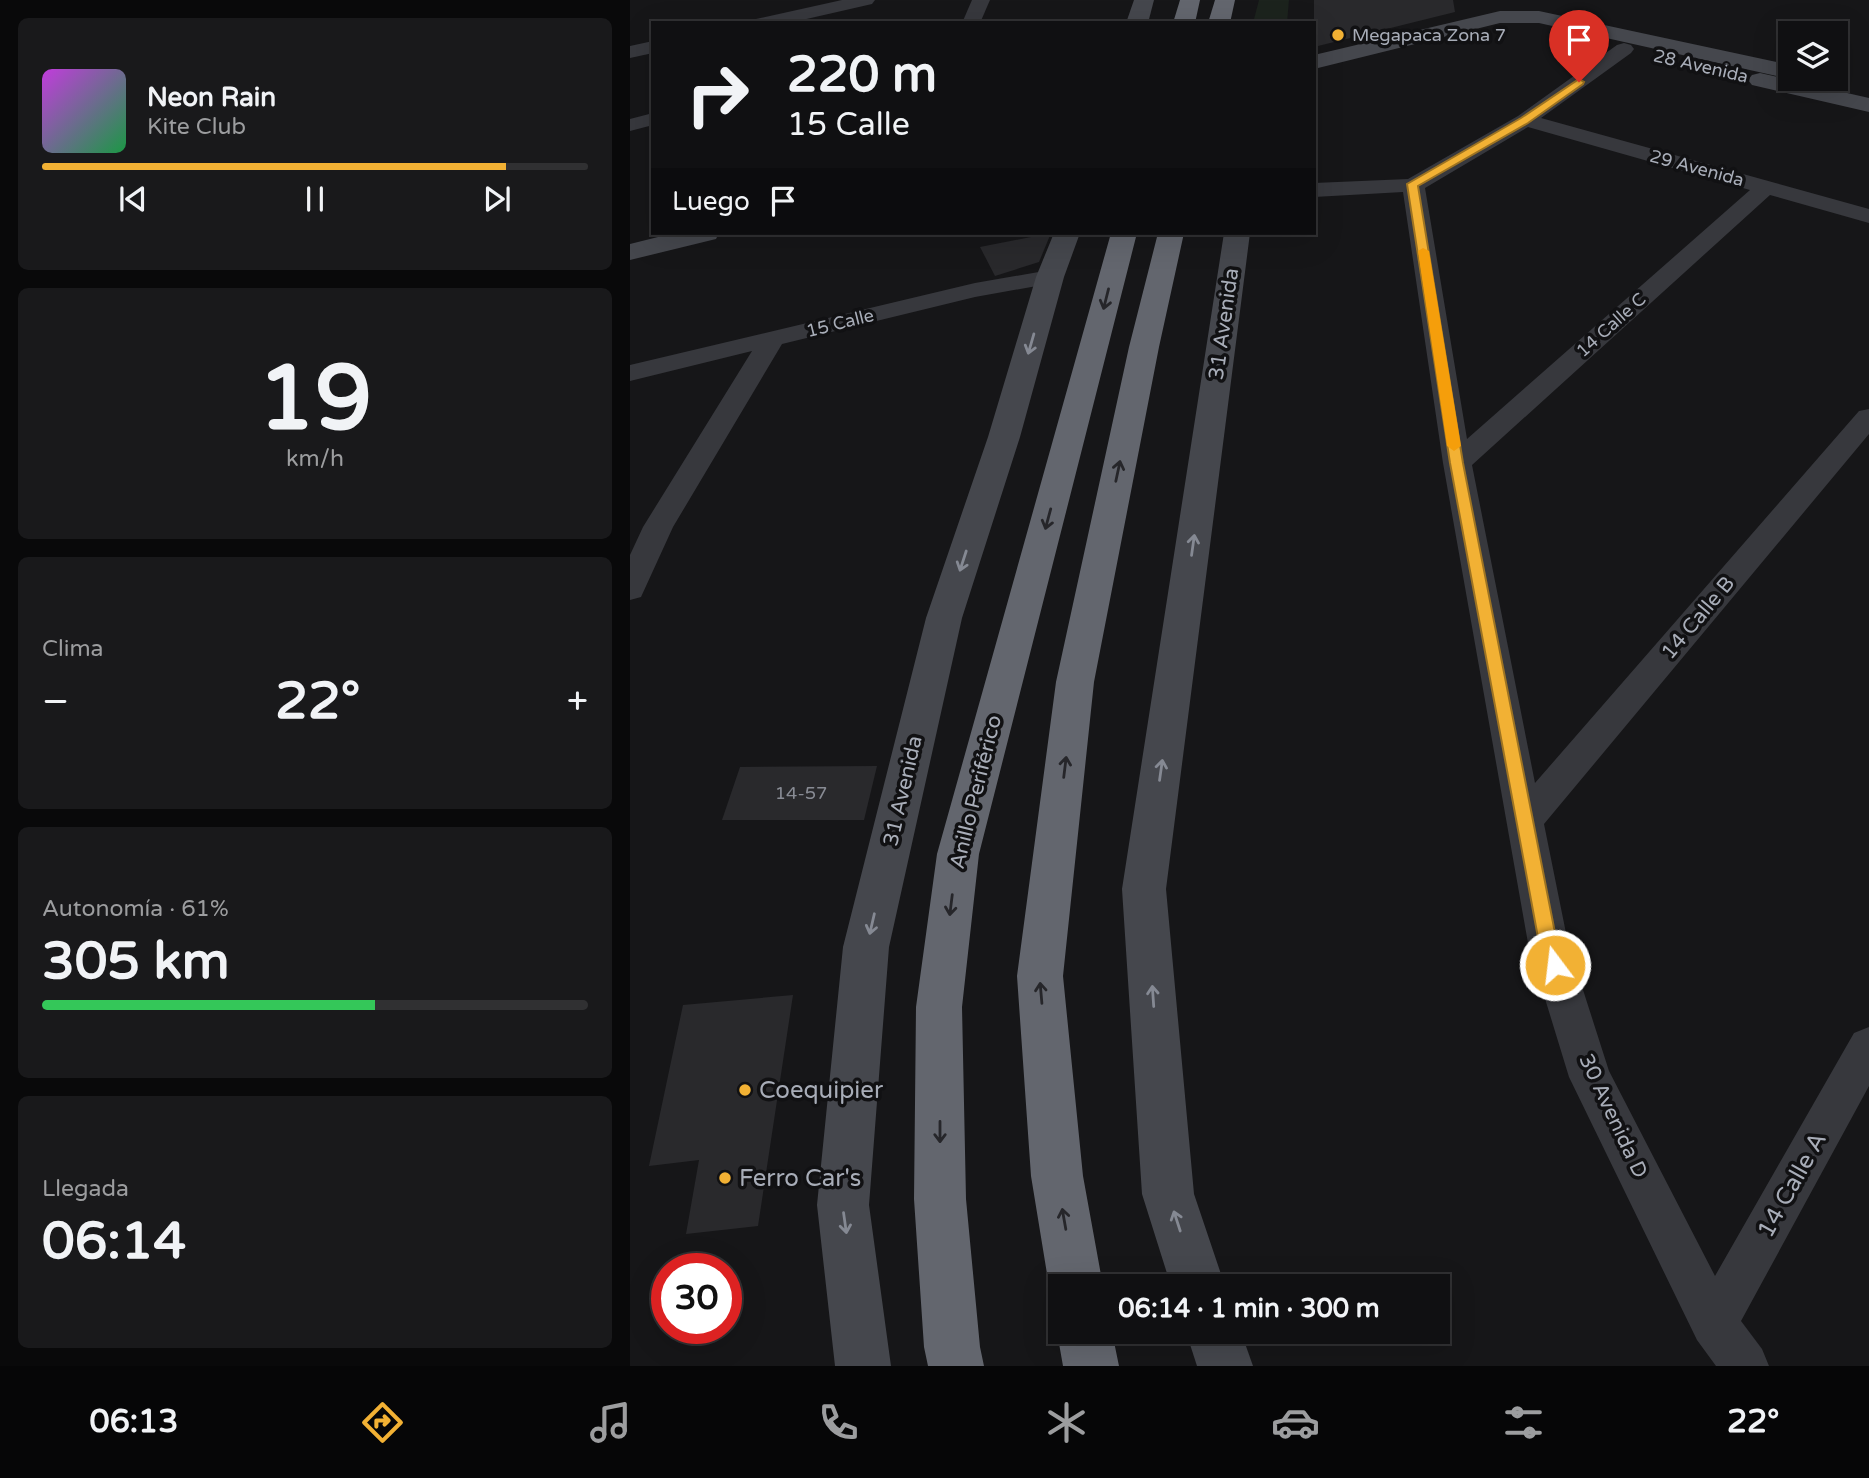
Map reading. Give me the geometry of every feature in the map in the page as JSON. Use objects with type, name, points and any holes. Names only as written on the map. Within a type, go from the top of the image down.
[{"type":"highway","points":[[1185,21],[1190,0]]},
{"type":"highway","points":[[1220,21],[1225,0]]},
{"type":"highway","name":"Anillo Periférico","points":[[952,1360],[940,1199],[939,1007],[958,854],[1123,235]]},
{"type":"highway","points":[[1074,1274],[1057,1176],[1040,976],[1075,682],[1144,347],[1171,235]]},
{"type":"highway","points":[[1087,1344],[1091,1366]]},
{"type":"street","points":[[772,21],[866,0]]},
{"type":"street","points":[[972,21],[981,0]]},
{"type":"street","points":[[1138,21],[1144,0]]},
{"type":"street","name":"28 Avenida","points":[[1424,34],[1464,17],[1465,11],[1460,2],[1499,6],[1869,105]]},
{"type":"street","points":[[1316,61],[1424,34],[1499,6]]},
{"type":"street","points":[[1465,39],[1499,6]]},
{"type":"street","name":"28 Avenida","points":[[1499,6],[1533,26],[1778,70]]},
{"type":"street","points":[[1316,77],[1508,28],[1533,26]]},
{"type":"street","points":[[1316,190],[1413,184],[1525,120],[1627,42]]},
{"type":"street","points":[[630,52],[651,47]]},
{"type":"street","points":[[1848,84],[1869,89]]},
{"type":"street","points":[[630,124],[651,119]]},
{"type":"street","name":"29 Avenida","points":[[1525,120],[1869,215]]},
{"type":"street","name":"30 Avenida D","points":[[1413,184],[1457,463],[1548,943],[1590,1077],[1714,1323],[1745,1366]]},
{"type":"street","name":"14 Calle C","points":[[1457,463],[1766,187]]},
{"type":"street","points":[[630,228],[651,223]]},
{"type":"street","points":[[630,252],[698,235]]},
{"type":"street","name":"31 Avenida","points":[[860,1340],[843,1205],[866,947],[944,618],[1004,437],[1050,277],[1066,235]]},
{"type":"street","name":"31 Avenida","points":[[1194,1274],[1168,1194],[1144,889],[1237,235]]},
{"type":"street","name":"15 Calle","points":[[630,373],[975,290],[1050,277]]},
{"type":"street","points":[[630,589],[644,531],[772,340]]},
{"type":"street","name":"14 Calle B","points":[[1526,819],[1869,416]]},
{"type":"street","name":"14 Calle A","points":[[1714,1323],[1869,1046]]},
{"type":"street","points":[[835,1366],[860,1340]]},
{"type":"street","points":[[1218,1344],[1225,1366]]},
{"type":"shaded area","points":[[1259,0],[1289,0],[1287,21],[1254,21]]},
{"type":"building","name":"Megapaca Zona 7","points":[[1314,0],[1453,0],[1455,12],[1316,47]]},
{"type":"building","points":[[1050,235],[1039,262],[995,276],[980,247]]},
{"type":"building","points":[[877,766],[864,820],[722,820],[740,767]]},
{"type":"building","points":[[793,995],[758,1226],[686,1234],[699,1160],[649,1166],[683,1005]]},
{"type":"slow traffic","points":[[1423,251],[1454,446]]},
{"type":"place","name":"Megapaca Zona 7","points":[[1338,35]]},
{"type":"place","name":"Coequipier","points":[[745,1090]]},
{"type":"place","name":"Ferro Car's","points":[[725,1178]]},
{"type":"route","points":[[1555,965],[1548,943],[1457,463],[1413,184],[1525,120],[1579,82]]}]
